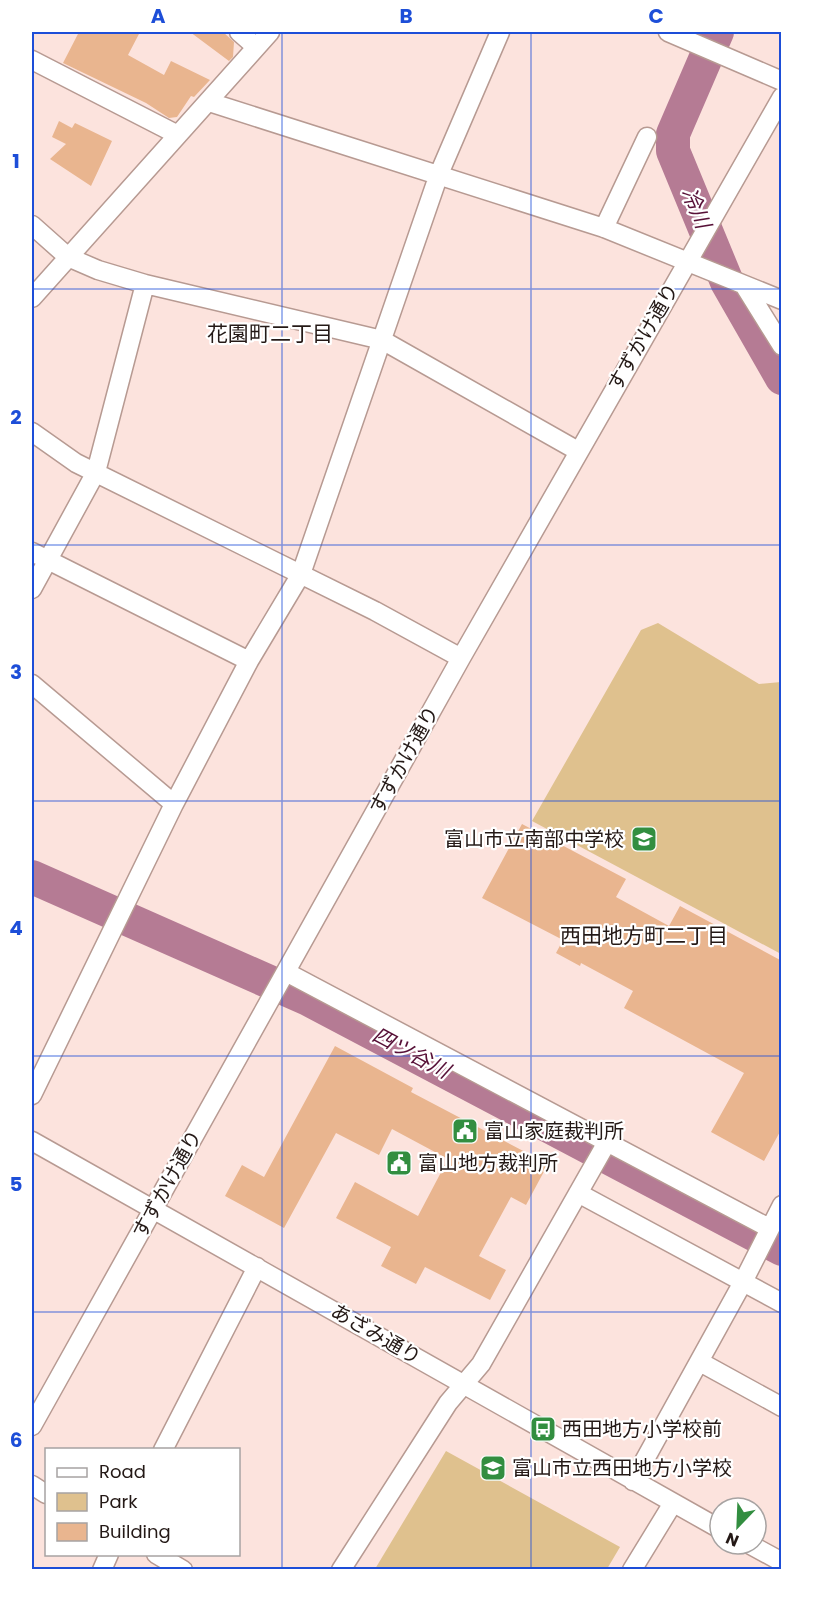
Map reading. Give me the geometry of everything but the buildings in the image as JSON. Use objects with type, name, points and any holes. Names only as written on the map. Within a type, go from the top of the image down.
[{"type":"street","points":[[239,32],[256,47]]},
{"type":"street","points":[[32,297],[270,32]]},
{"type":"street","points":[[32,1095],[174,804],[249,662],[302,574],[439,174],[500,32]]},
{"type":"street","points":[[668,32],[782,81]]},
{"type":"street","points":[[32,60],[178,135]]},
{"type":"street","name":"すずかけ通り","points":[[32,1426],[461,658],[782,97]]},
{"type":"street","points":[[209,102],[604,228],[782,300]]},
{"type":"street","points":[[604,228],[647,137]]},
{"type":"street","points":[[32,225],[68,257],[98,270],[145,284],[382,340],[578,451]]},
{"type":"street","points":[[32,589],[39,557],[96,472],[145,284]]},
{"type":"street","points":[[744,285],[782,346]]},
{"type":"street","points":[[32,432],[76,463],[302,574],[461,658]]},
{"type":"street","points":[[39,557],[249,662]]},
{"type":"street","points":[[32,684],[174,804]]},
{"type":"street","points":[[286,972],[606,1144],[769,1228]]},
{"type":"street","name":"あざみ通り","points":[[32,1141],[708,1522]]},
{"type":"street","points":[[341,1569],[448,1403],[481,1364],[606,1144]]},
{"type":"street","points":[[578,1193],[782,1303]]},
{"type":"street","points":[[633,1481],[700,1362],[782,1205]]},
{"type":"street","points":[[164,1448],[258,1267]]},
{"type":"street","points":[[700,1362],[782,1407]]},
{"type":"street","points":[[32,1485],[45,1493]]},
{"type":"street","points":[[632,1569],[673,1503]]},
{"type":"street","points":[[768,1554],[782,1562]]},
{"type":"street","points":[[160,1556],[183,1569]]},
{"type":"green space","points":[[658,623],[759,684],[781,682],[781,954],[532,821],[641,630]]},
{"type":"green space","name":"富山市立西田地方小学校","points":[[446,1451],[620,1547],[607,1569],[375,1569]]},
{"type":"waterway","name":"冷川","points":[[717,32],[673,134],[673,151],[727,282],[782,378]]},
{"type":"waterway","name":"四ツ谷川","points":[[32,877],[308,999],[782,1249]]},
{"type":"place","name":"富山市立南部中学校","points":[[644,839]]},
{"type":"place","name":"富山家庭裁判所","points":[[465,1131]]},
{"type":"place","name":"富山地方裁判所","points":[[399,1163]]},
{"type":"place","name":"西田地方小学校前","points":[[543,1429]]},
{"type":"place","name":"富山市立西田地方小学校","points":[[493,1468]]},
{"type":"district","name":"花園町二丁目","points":[[270,334]]},
{"type":"district","name":"西田地方町二丁目","points":[[644,936]]}]
